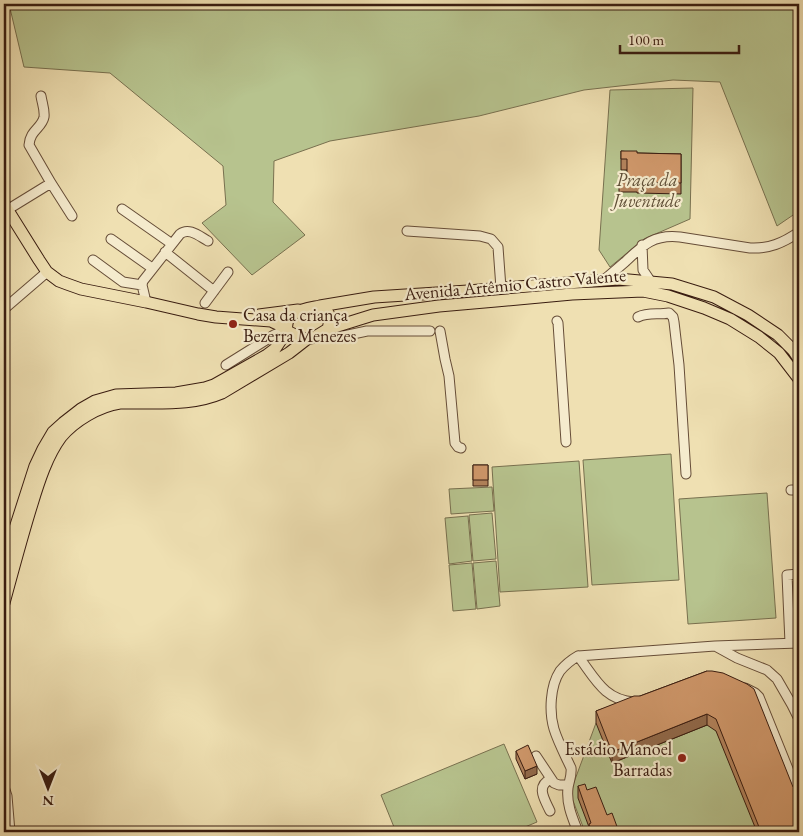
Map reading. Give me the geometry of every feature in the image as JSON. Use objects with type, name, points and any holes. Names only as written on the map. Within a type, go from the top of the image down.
[{"type":"main road","points":[[5,207],[38,260],[47,272],[59,281],[81,289],[198,314],[216,317],[271,320],[301,338],[307,339]]},
{"type":"main road","name":"Avenida Artêmio Castro Valente","points":[[320,306],[388,296],[618,279],[672,284],[714,297],[748,315],[778,335],[799,359]]},
{"type":"main road","name":"Avenida Artêmio Castro Valente","points":[[325,331],[373,315],[439,306],[589,293],[648,292],[668,296],[730,319],[759,337],[779,353],[799,380]]},
{"type":"main road","points":[[4,603],[20,540],[39,480],[62,436],[78,421],[106,406],[120,403],[179,403],[213,397],[281,358],[307,339],[325,331],[330,316],[320,306],[243,319]]},
{"type":"main road","points":[[4,569],[8,550],[35,466],[53,432],[63,423],[95,401],[116,395],[198,390],[214,385],[275,349],[286,330],[289,319],[298,310]]},
{"type":"street","points":[[41,96],[44,118],[32,133],[29,145],[72,216]]},
{"type":"street","points":[[5,207],[51,183]]},
{"type":"street","points":[[122,209],[172,244]]},
{"type":"street","points":[[146,302],[142,285],[143,281],[183,231],[188,230],[208,241]]},
{"type":"street","points":[[407,231],[480,236],[491,239],[498,247],[501,288]]},
{"type":"street","points":[[604,280],[642,245],[656,239],[670,236],[760,249],[779,244],[799,232]]},
{"type":"street","points":[[111,239],[152,268]]},
{"type":"street","points":[[642,245],[643,270],[651,282]]},
{"type":"street","points":[[165,252],[214,291]]},
{"type":"street","points":[[93,260],[124,282],[142,285]]},
{"type":"street","points":[[4,309],[47,272]]},
{"type":"street","points":[[205,303],[228,272]]},
{"type":"street","points":[[638,317],[669,313],[673,317],[679,365],[686,474]]},
{"type":"street","points":[[557,320],[566,442]]},
{"type":"street","points":[[226,365],[274,335],[286,330]]},
{"type":"street","points":[[325,331],[334,338],[367,331],[430,331]]},
{"type":"street","points":[[440,331],[449,376],[454,443],[461,448]]},
{"type":"street","points":[[790,643],[787,575],[799,574]]},
{"type":"street","points":[[578,832],[567,791],[571,768],[554,730],[551,716],[551,700],[554,686],[560,672],[567,664],[578,656],[715,646],[799,643]]},
{"type":"street","points":[[715,646],[737,658],[767,670],[777,679],[799,719]]},
{"type":"street","points":[[578,656],[603,689],[612,696],[621,700],[638,702]]},
{"type":"street","points":[[733,682],[759,697],[799,796]]},
{"type":"street","points":[[536,756],[554,783],[568,785]]},
{"type":"street","points":[[550,811],[543,795],[542,787],[546,781],[551,779]]},
{"type":"street","points":[[4,787],[8,796],[10,832]]},
{"type":"green space","points":[[9,4],[799,4],[799,211],[777,226],[720,82],[673,80],[584,90],[479,116],[330,141],[274,161],[273,202],[305,235],[252,275],[202,223],[226,205],[223,166],[110,73],[24,67]]},
{"type":"green space","name":"Praça da Juventude","points":[[693,88],[690,219],[644,239],[610,267],[599,250],[610,90]]},
{"type":"green space","points":[[671,454],[679,580],[592,585],[583,460]]},
{"type":"green space","points":[[579,461],[588,587],[500,592],[492,467]]},
{"type":"green space","points":[[492,487],[494,511],[451,514],[449,489]]},
{"type":"green space","points":[[767,493],[776,618],[688,624],[679,499]]},
{"type":"green space","points":[[492,513],[496,559],[473,561],[469,515]]},
{"type":"green space","points":[[468,516],[472,561],[449,564],[445,518]]},
{"type":"green space","points":[[496,561],[500,606],[477,609],[473,563]]},
{"type":"green space","points":[[472,563],[476,609],[453,611],[449,565]]},
{"type":"green space","name":"Estádio Manoel Barradas","points":[[711,678],[799,832],[585,832],[570,793],[596,723]]},
{"type":"green space","points":[[504,744],[537,822],[513,832],[396,832],[381,795]]},
{"type":"building","points":[[621,151],[681,154],[681,183],[619,181],[619,174],[627,174],[627,159],[621,159]]},
{"type":"building","points":[[473,465],[488,465],[488,480],[473,480]]},
{"type":"building","points":[[707,671],[723,673],[754,689],[793,787],[799,791],[799,832],[761,832],[716,719],[707,714],[612,752],[596,711]]},
{"type":"building","points":[[528,745],[537,766],[525,771],[516,751]]},
{"type":"building","points":[[585,784],[587,790],[596,787],[607,815],[612,813],[619,832],[592,832],[589,824],[591,823],[578,786]]},
{"type":"place","name":"Casa da criança Bezerra Menezes","points":[[233,324]]},
{"type":"place","name":"Estádio Manoel Barradas","points":[[682,758]]}]
